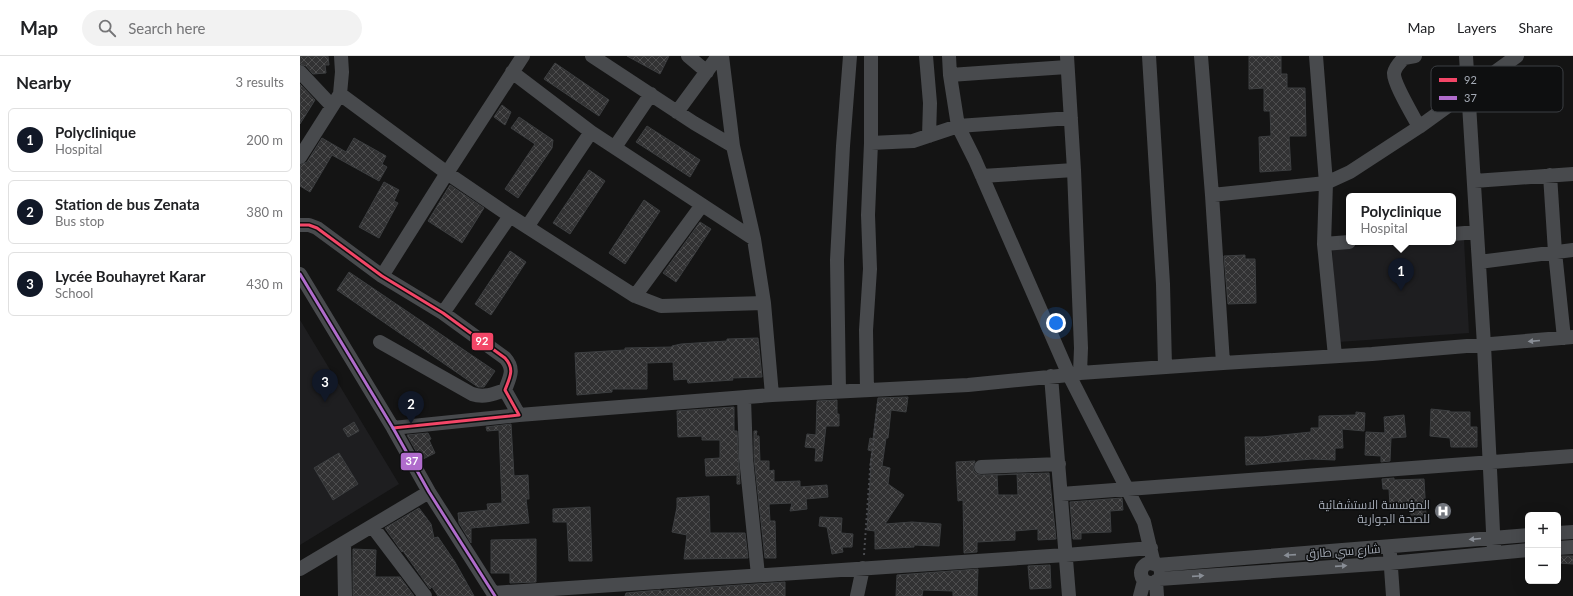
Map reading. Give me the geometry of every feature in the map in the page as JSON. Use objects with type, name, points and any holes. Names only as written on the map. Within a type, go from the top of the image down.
[{"type":"street","points":[[300,157],[336,100],[342,72],[341,56]]},
{"type":"street","points":[[382,276],[523,56]]},
{"type":"street","points":[[592,56],[677,112],[733,146]]},
{"type":"street","points":[[688,56],[707,72]]},
{"type":"street","points":[[677,112],[718,56]]},
{"type":"street","points":[[722,56],[733,146],[754,239],[764,303],[772,395]]},
{"type":"street","points":[[839,392],[837,260],[843,146],[850,56]]},
{"type":"street","points":[[871,56],[871,143],[868,215],[870,269],[866,330],[873,390]]},
{"type":"street","points":[[926,56],[930,103],[929,136]]},
{"type":"street","points":[[949,56],[950,75],[958,126],[1144,522],[1151,548],[1157,596]]},
{"type":"street","points":[[1149,56],[1163,284],[1166,367]]},
{"type":"street","points":[[1201,56],[1223,363]]},
{"type":"street","points":[[1316,56],[1326,183],[1324,244],[1335,356]]},
{"type":"street","points":[[1415,56],[1404,58],[1397,66],[1394,73],[1397,83],[1419,127]]},
{"type":"street","points":[[1466,56],[1467,66]]},
{"type":"street","points":[[1503,66],[1517,56]]},
{"type":"street","points":[[950,75],[1067,62],[1074,170],[1081,348],[1075,374]]},
{"type":"street","points":[[300,72],[336,100],[510,216],[635,296],[661,306],[764,303]]},
{"type":"street","points":[[512,72],[591,132],[754,239]]},
{"type":"street","points":[[615,147],[651,94]]},
{"type":"street","points":[[1212,195],[1326,183],[1350,172],[1439,112]]},
{"type":"street","points":[[1469,112],[1484,345],[1494,545]]},
{"type":"street","points":[[871,143],[913,141],[958,126],[1071,118]]},
{"type":"street","points":[[527,227],[591,132]]},
{"type":"street","points":[[982,176],[1074,170]]},
{"type":"street","points":[[1474,181],[1573,174]]},
{"type":"street","points":[[393,428],[519,415],[772,395],[968,385],[1075,374],[1484,345],[1568,337],[1555,252],[1550,175]]},
{"type":"street","points":[[635,296],[702,204]]},
{"type":"street","points":[[443,313],[510,216]]},
{"type":"street","points":[[300,225],[308,225],[317,228],[382,276],[443,313],[505,358],[510,364],[510,377],[505,390]]},
{"type":"street","points":[[1456,234],[1477,232]]},
{"type":"street","points":[[1324,244],[1346,242]]},
{"type":"street","points":[[1479,262],[1573,250]]},
{"type":"street","points":[[300,274],[393,428],[429,492],[494,595],[1151,548]]},
{"type":"street","points":[[380,342],[472,394],[479,396],[505,390]]},
{"type":"street","points":[[1051,376],[1070,596]]},
{"type":"street","points":[[505,390],[519,415]]},
{"type":"street","points":[[744,398],[746,458],[758,575]]},
{"type":"street","points":[[1061,494],[1573,456]]},
{"type":"street","points":[[981,467],[1059,464]]},
{"type":"street","points":[[300,569],[429,492]]},
{"type":"street","points":[[372,526],[424,596]]},
{"type":"street","points":[[1561,533],[1573,532]]},
{"type":"street","name":"شارع سي طارق","points":[[1154,574],[1390,562],[1494,545],[1525,536]]},
{"type":"street","points":[[344,543],[344,596]]},
{"type":"street","name":"شارع سي طارق","points":[[1154,574],[1390,547],[1494,545],[1525,550]]},
{"type":"street","points":[[1390,547],[1393,596]]},
{"type":"street","points":[[1561,548],[1573,547]]},
{"type":"street","points":[[857,596],[863,568]]},
{"type":"street","points":[[1140,596],[1154,574]]},
{"type":"path","points":[[863,568],[870,475],[873,390]]},
{"type":"shaded area","points":[[1456,240],[1464,240],[1469,333],[1338,342],[1332,248],[1380,245],[1456,245]]},
{"type":"shaded area","points":[[300,320],[399,484],[300,545]]},
{"type":"building","points":[[300,56],[328,56],[329,65],[325,65],[326,73],[313,74],[306,66],[300,64]]},
{"type":"building","points":[[627,56],[669,56],[660,74]]},
{"type":"building","points":[[1249,56],[1281,56],[1281,74],[1287,74],[1287,88],[1305,88],[1306,136],[1289,136],[1291,170],[1260,172],[1259,137],[1271,136],[1270,111],[1264,111],[1264,88],[1249,89]]},
{"type":"building","points":[[555,63],[609,100],[599,116],[544,79]]},
{"type":"building","points":[[300,84],[315,100],[300,124]]},
{"type":"building","points":[[502,105],[511,112],[505,125],[494,117]]},
{"type":"building","points":[[519,117],[553,140],[552,148],[518,198],[505,189],[535,144],[511,128]]},
{"type":"building","points":[[647,126],[700,160],[690,177],[636,142]]},
{"type":"building","points":[[322,138],[346,152],[354,138],[386,156],[382,164],[387,167],[379,181],[332,155],[310,192],[300,186],[300,165],[307,162]]},
{"type":"building","points":[[589,170],[605,181],[570,234],[553,223]]},
{"type":"building","points":[[384,182],[399,190],[394,201],[398,203],[379,238],[359,227]]},
{"type":"building","points":[[450,185],[484,208],[462,243],[428,221]]},
{"type":"building","points":[[644,200],[660,211],[625,264],[609,253]]},
{"type":"building","points":[[700,222],[711,229],[676,282],[663,273]]},
{"type":"building","points":[[510,251],[526,262],[491,315],[475,304]]},
{"type":"building","points":[[1245,255],[1245,259],[1255,259],[1256,303],[1228,304],[1224,256]]},
{"type":"building","points":[[349,272],[495,371],[484,387],[478,387],[337,290]]},
{"type":"building","points":[[758,338],[762,377],[732,378],[733,380],[688,383],[687,379],[674,380],[673,362],[647,363],[647,389],[612,389],[612,392],[577,395],[575,353],[625,350],[625,348],[672,347],[681,344],[727,341],[727,339]]},
{"type":"building","points":[[908,397],[906,412],[891,410],[888,438],[886,438],[882,466],[890,468],[888,484],[904,495],[885,524],[912,522],[941,524],[939,546],[914,545],[914,547],[875,549],[875,531],[867,530],[872,451],[868,450],[870,438],[873,439],[878,398]]},
{"type":"building","points":[[837,400],[839,426],[826,426],[822,461],[815,461],[816,448],[805,447],[807,434],[816,435],[817,401]]},
{"type":"building","points":[[734,407],[734,431],[737,431],[740,484],[737,484],[737,475],[706,476],[705,459],[720,458],[720,440],[702,440],[702,436],[678,437],[677,411]]},
{"type":"building","points":[[1431,409],[1450,412],[1470,412],[1470,427],[1477,427],[1477,447],[1451,447],[1450,438],[1430,436]]},
{"type":"building","points":[[1356,412],[1365,413],[1364,431],[1342,429],[1343,448],[1335,448],[1335,460],[1312,459],[1246,465],[1245,437],[1262,437],[1311,432],[1311,428],[1319,428],[1319,416],[1356,415]]},
{"type":"building","points":[[1404,415],[1406,437],[1391,438],[1390,461],[1381,462],[1381,456],[1365,455],[1366,432],[1385,433],[1384,417]]},
{"type":"building","points":[[354,422],[359,431],[348,437],[343,429]]},
{"type":"building","points":[[511,424],[514,476],[528,475],[529,499],[526,499],[529,523],[471,528],[471,543],[459,523],[458,513],[488,510],[487,504],[502,503],[499,430],[487,431],[486,427]]},
{"type":"building","points":[[754,431],[757,431],[756,436],[759,436],[760,461],[769,461],[769,471],[774,470],[774,482],[800,481],[800,487],[827,485],[828,497],[806,499],[807,509],[790,511],[792,503],[769,504],[770,521],[775,521],[776,558],[765,558],[754,457]]},
{"type":"building","points":[[428,433],[431,439],[429,440],[435,453],[421,460],[407,435]]},
{"type":"building","points":[[339,453],[358,484],[333,500],[314,468]]},
{"type":"building","points":[[975,461],[973,467],[974,471],[981,475],[1049,473],[1056,539],[1038,540],[1038,529],[1015,531],[1015,540],[977,542],[977,552],[964,553],[963,500],[958,501],[956,462]],"holes":[[[1017,474],[1018,495],[998,495],[997,475]]]},
{"type":"building","points":[[1394,478],[1394,480],[1424,479],[1426,515],[1411,515],[1411,507],[1390,507],[1389,489],[1383,489],[1382,479]]},
{"type":"building","points":[[709,496],[710,533],[745,533],[748,558],[684,559],[687,535],[672,532],[677,507],[677,498]]},
{"type":"building","points":[[1122,498],[1123,510],[1110,511],[1111,532],[1081,533],[1081,539],[1073,539],[1070,502]]},
{"type":"building","points":[[590,507],[592,561],[569,561],[567,522],[553,522],[553,509]]},
{"type":"building","points":[[419,508],[431,524],[434,538],[438,537],[455,562],[474,596],[438,596],[432,587],[430,589],[385,528]]},
{"type":"building","points":[[820,517],[842,518],[841,533],[853,534],[852,547],[842,547],[843,552],[832,554],[827,527],[819,526]]},
{"type":"building","points":[[536,539],[536,582],[510,583],[510,573],[491,573],[491,540]]},
{"type":"building","points":[[353,549],[376,550],[375,577],[400,577],[414,596],[353,596]]},
{"type":"building","points":[[1561,556],[1573,556],[1573,564],[1561,563]]},
{"type":"building","points":[[1050,565],[1051,588],[1030,589],[1028,566]]},
{"type":"building","points":[[978,569],[977,596],[953,596],[953,591],[923,590],[922,596],[896,596],[897,575]]},
{"type":"building","points":[[785,582],[785,596],[625,596],[626,593],[660,590],[663,592],[664,590]]},
{"type":"transit line","name":"92","points":[[300,225],[309,225],[317,228],[382,276],[443,313],[505,358],[510,366],[511,373],[505,390],[519,415],[393,428]]},
{"type":"transit line","name":"37","points":[[300,274],[393,428],[429,492],[495,596]]},
{"type":"place","name":"Polyclinique","points":[[1401,291]]},
{"type":"place","name":"Lycée Bouhayret Karar","points":[[325,402]]},
{"type":"place","name":"Station de bus Zenata","points":[[411,424]]},
{"type":"place","name":"المؤسسة الاستشفائية للصحة الجوارية","points":[[1443,511]]}]
